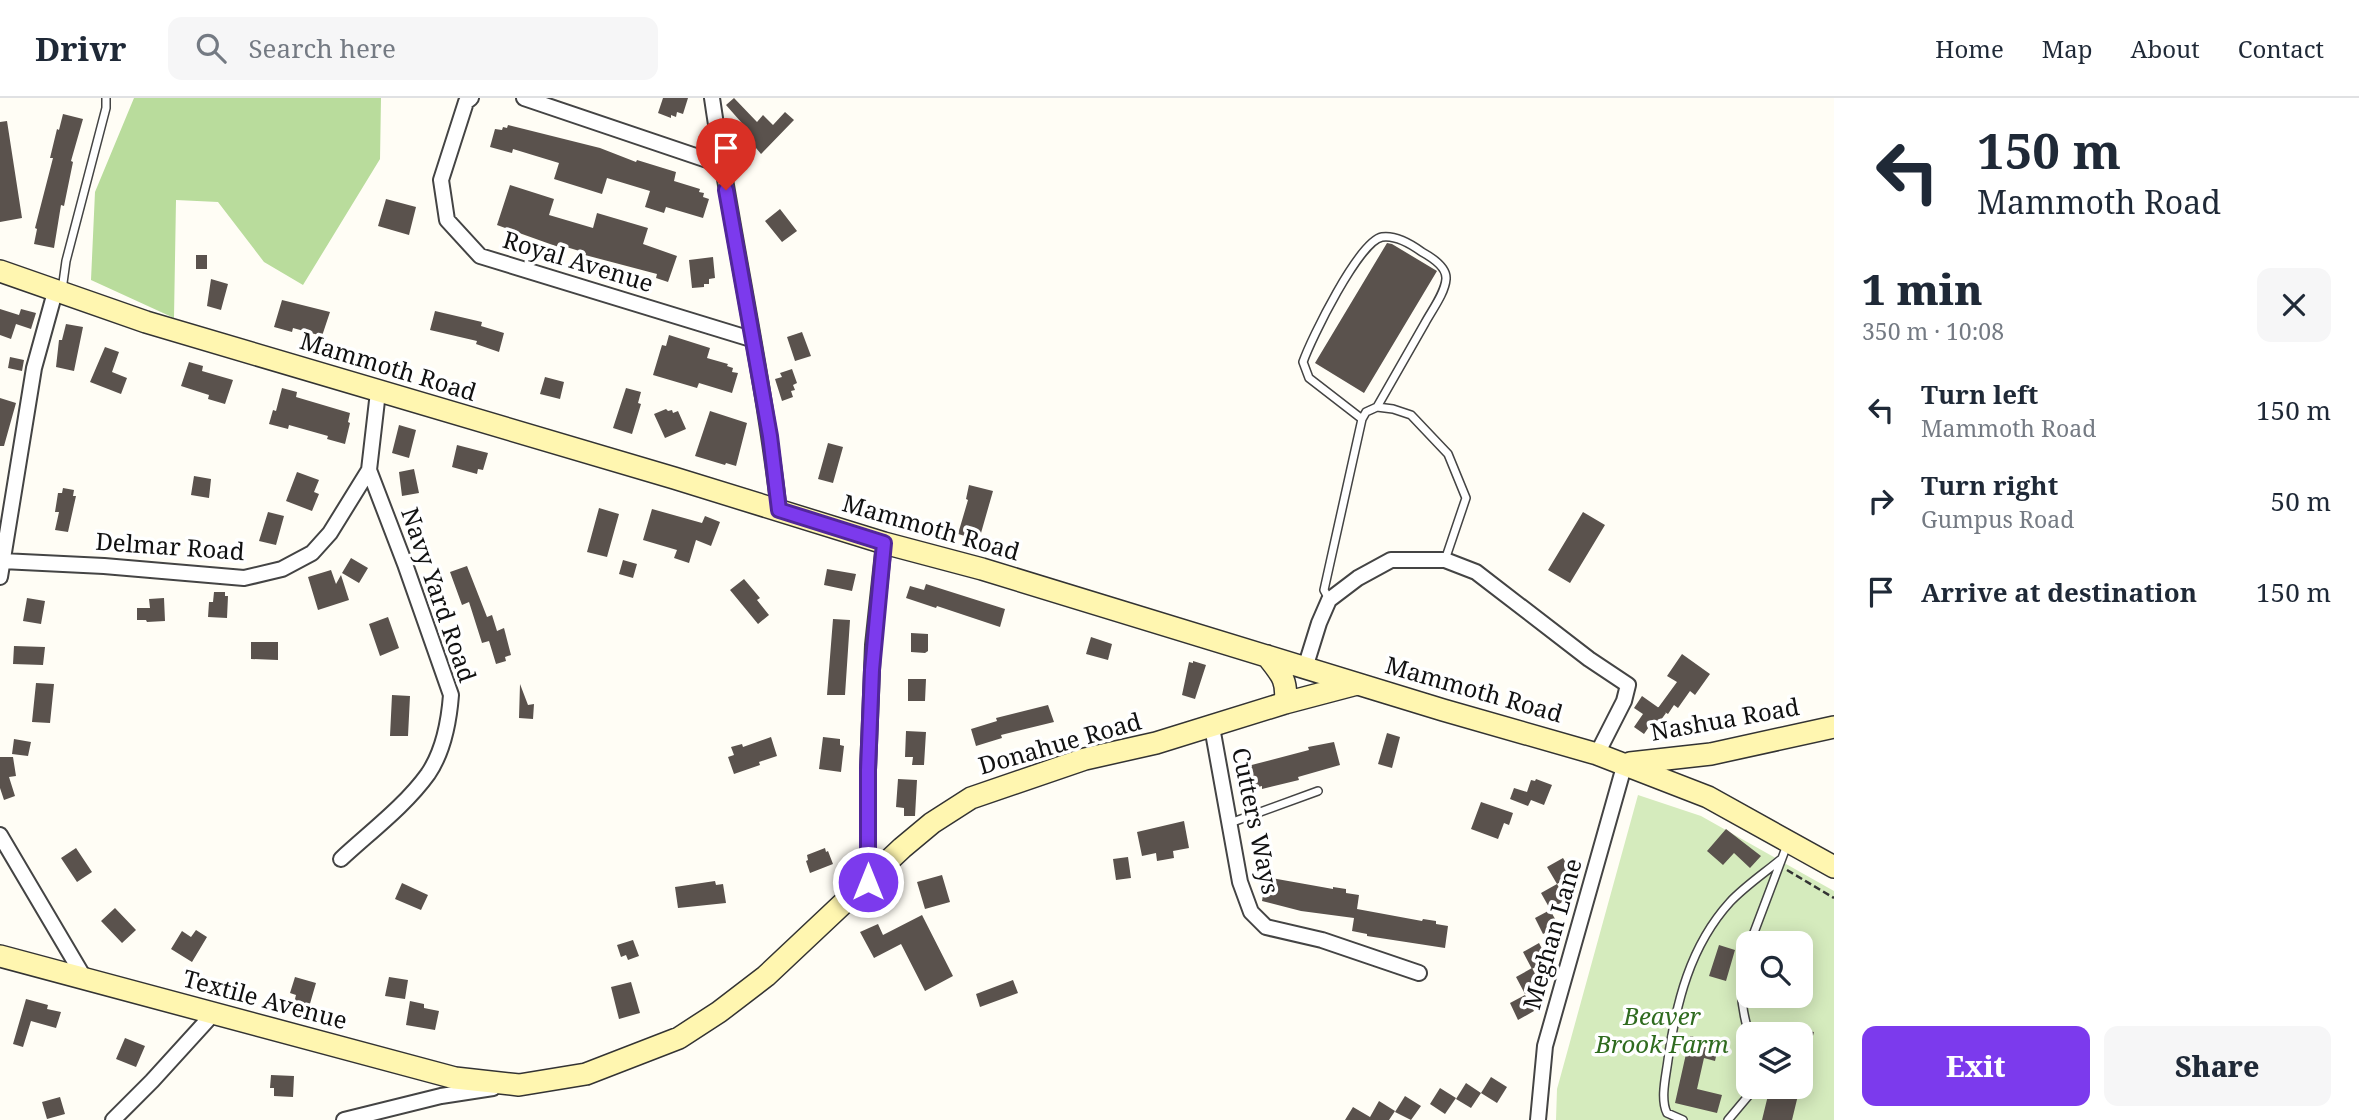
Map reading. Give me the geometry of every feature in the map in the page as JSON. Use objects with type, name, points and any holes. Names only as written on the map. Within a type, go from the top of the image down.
[{"type":"main road","name":"Mammoth Road","points":[[0,271],[146,322],[884,543],[982,569],[1625,763],[1708,797],[1782,856],[1834,867]]},
{"type":"main road","points":[[1267,656],[1282,674],[1286,684],[1285,703]]},
{"type":"main road","name":"Donahue Road","points":[[519,1085],[586,1074],[679,1038],[766,976],[902,848],[932,823],[971,798],[1085,759],[1156,743],[1285,703],[1359,684]]},
{"type":"main road","name":"Nashua Road","points":[[1625,763],[1711,754],[1834,727]]},
{"type":"main road","name":"Textile Avenue","points":[[0,956],[455,1078],[519,1085]]},
{"type":"street","name":"Royal Avenue","points":[[471,98],[466,102],[441,180],[447,220],[480,256],[751,339]]},
{"type":"street","points":[[524,98],[722,165]]},
{"type":"street","points":[[712,98],[751,339],[770,436],[779,510]]},
{"type":"street","points":[[0,577],[34,368],[58,293]]},
{"type":"street","name":"Navy Yard Road","points":[[341,859],[428,774],[440,750],[450,713],[451,695],[369,470],[378,392]]},
{"type":"street","name":"Delmar Road","points":[[2,561],[77,564],[244,578],[282,569],[312,553],[330,533],[369,470]]},
{"type":"street","points":[[868,882],[868,770],[873,659],[884,543]]},
{"type":"street","points":[[1305,668],[1329,600],[1358,578],[1391,560],[1446,560],[1476,572],[1589,659],[1628,685],[1624,701],[1597,754]]},
{"type":"street","name":"Cutters Ways","points":[[1212,727],[1240,882],[1251,912],[1266,927],[1322,940],[1419,973]]},
{"type":"street","name":"Meghan Lane","points":[[1535,1119],[1545,1046],[1625,763]]},
{"type":"street","points":[[0,835],[85,979]]},
{"type":"street","points":[[113,1120],[152,1082],[213,1014]]},
{"type":"street","points":[[347,1119],[441,1096],[519,1085]]},
{"type":"lane","points":[[58,293],[106,108],[106,98]]},
{"type":"lane","points":[[1362,419],[1309,378],[1303,362],[1311,338],[1361,254],[1374,240],[1383,237],[1392,238],[1423,252],[1438,263],[1445,272],[1446,279],[1437,302],[1377,407]]},
{"type":"lane","points":[[1329,600],[1324,590],[1362,419],[1366,412],[1377,407],[1400,411],[1418,421],[1448,454],[1458,475],[1466,498],[1446,560]]},
{"type":"lane","points":[[1229,823],[1318,791]]},
{"type":"lane","points":[[1754,931],[1782,856]]},
{"type":"lane","points":[[1683,1120],[1667,1113],[1665,1083],[1678,1008],[1693,957],[1710,927],[1732,900],[1782,856]]},
{"type":"lane","points":[[1728,1120],[1746,1099]]},
{"type":"path","points":[[1782,856],[1834,898]]},
{"type":"green space","points":[[134,98],[381,98],[380,159],[303,285],[264,262],[218,202],[176,200],[174,318],[91,280],[95,192]]},
{"type":"green space","name":"Beaver Brook Farm","points":[[1638,795],[1701,816],[1834,891],[1834,1120],[1556,1120],[1557,1089]]},
{"type":"building","points":[[663,98],[688,98],[683,114],[677,112],[676,117],[671,115],[671,118],[658,113]]},
{"type":"building","points":[[734,98],[757,122],[763,115],[773,125],[785,112],[794,120],[761,154],[756,148],[753,152],[744,143],[747,139],[743,135],[748,130],[726,105]]},
{"type":"building","points":[[63,114],[83,119],[71,161],[73,162],[64,206],[61,205],[54,248],[34,244],[35,228],[53,158],[50,158],[57,129],[59,130]]},
{"type":"building","points":[[7,121],[22,218],[0,222],[0,122]]},
{"type":"building","points":[[508,125],[600,148],[636,162],[637,160],[676,172],[674,181],[700,189],[699,192],[704,193],[703,197],[709,199],[703,218],[666,207],[664,213],[645,207],[650,191],[607,178],[602,194],[554,179],[559,163],[513,149],[512,153],[490,147],[495,129],[502,130]]},
{"type":"building","points":[[510,185],[554,199],[549,215],[593,228],[597,213],[648,228],[643,244],[677,256],[668,282],[656,278],[657,274],[585,255],[586,253],[563,246],[562,248],[497,225]]},
{"type":"building","points":[[386,199],[416,207],[409,235],[378,226]]},
{"type":"building","points":[[780,209],[797,231],[782,242],[765,221]]},
{"type":"building","points":[[1387,243],[1437,271],[1364,393],[1315,363]]},
{"type":"building","points":[[196,255],[207,255],[207,269],[196,269]]},
{"type":"building","points":[[713,257],[715,278],[709,279],[709,284],[704,284],[704,287],[692,288],[689,260]]},
{"type":"building","points":[[211,279],[228,284],[221,310],[207,306]]},
{"type":"building","points":[[282,300],[330,312],[322,336],[293,328],[292,332],[274,327]]},
{"type":"building","points":[[0,309],[19,315],[21,309],[36,313],[31,329],[16,324],[11,339],[0,335]]},
{"type":"building","points":[[435,311],[482,322],[481,326],[504,333],[499,352],[476,344],[477,341],[430,330]]},
{"type":"building","points":[[66,324],[83,327],[74,371],[56,367],[59,340],[62,340]]},
{"type":"building","points":[[802,332],[811,356],[795,361],[787,337]]},
{"type":"building","points":[[669,335],[710,348],[707,358],[733,368],[732,372],[738,373],[732,393],[699,383],[697,388],[653,375],[662,345],[666,346]]},
{"type":"building","points":[[105,347],[119,352],[112,372],[127,378],[121,394],[90,382]]},
{"type":"building","points":[[10,357],[24,360],[22,371],[8,368]]},
{"type":"building","points":[[189,362],[203,366],[202,371],[233,380],[225,404],[208,399],[209,395],[181,386]]},
{"type":"building","points":[[792,369],[797,383],[793,385],[795,390],[791,391],[793,397],[782,401],[775,379],[782,377],[780,373]]},
{"type":"building","points":[[545,377],[564,382],[560,399],[540,394]]},
{"type":"building","points":[[282,388],[297,392],[296,397],[350,413],[345,444],[327,439],[328,436],[289,425],[288,429],[269,424],[273,410],[276,411]]},
{"type":"building","points":[[626,388],[641,392],[638,403],[641,404],[632,434],[613,428]]},
{"type":"building","points":[[0,398],[16,403],[4,446],[0,446]]},
{"type":"building","points":[[666,409],[672,410],[673,413],[678,411],[686,429],[665,438],[654,414]]},
{"type":"building","points":[[710,411],[747,423],[736,466],[695,456]]},
{"type":"building","points":[[399,425],[416,430],[409,458],[392,453]]},
{"type":"building","points":[[828,443],[843,447],[833,483],[818,479]]},
{"type":"building","points":[[457,445],[488,453],[483,470],[478,469],[477,474],[452,467]]},
{"type":"building","points":[[414,469],[419,493],[402,496],[399,472]]},
{"type":"building","points":[[297,472],[319,480],[314,492],[319,494],[312,511],[286,501]]},
{"type":"building","points":[[194,476],[211,479],[209,498],[191,495]]},
{"type":"building","points":[[969,485],[993,491],[979,540],[958,534],[968,500]]},
{"type":"building","points":[[63,488],[74,490],[73,496],[76,496],[68,532],[55,530],[59,512],[55,512],[58,493],[62,493]]},
{"type":"building","points":[[599,508],[619,514],[607,557],[587,552]]},
{"type":"building","points":[[652,509],[702,523],[705,516],[720,522],[711,546],[696,540],[689,563],[674,558],[677,550],[643,540]]},
{"type":"building","points":[[268,512],[284,516],[276,545],[259,541]]},
{"type":"building","points":[[1583,512],[1605,525],[1570,583],[1548,570]]},
{"type":"building","points":[[351,558],[368,568],[359,583],[342,573]]},
{"type":"building","points":[[623,560],[637,564],[633,578],[619,574]]},
{"type":"building","points":[[467,566],[487,617],[492,615],[497,631],[504,628],[511,655],[505,657],[506,661],[496,664],[489,641],[482,643],[469,602],[462,605],[450,572]]},
{"type":"building","points":[[827,569],[856,574],[852,591],[824,585]]},
{"type":"building","points":[[331,570],[336,584],[341,575],[349,600],[318,610],[308,577]]},
{"type":"building","points":[[744,579],[760,598],[757,600],[769,615],[758,624],[730,590]]},
{"type":"building","points":[[926,584],[1005,609],[1000,627],[906,598],[910,586],[924,590]]},
{"type":"building","points":[[214,592],[225,592],[225,596],[228,596],[227,618],[208,617],[209,602],[213,602]]},
{"type":"building","points":[[27,598],[45,601],[41,624],[23,621]]},
{"type":"building","points":[[164,598],[165,621],[137,620],[137,608],[150,608],[149,599]]},
{"type":"building","points":[[388,617],[399,648],[380,656],[369,624]]},
{"type":"building","points":[[833,619],[850,620],[845,695],[827,695]]},
{"type":"building","points":[[911,633],[928,634],[928,651],[911,652]]},
{"type":"building","points":[[1091,637],[1112,644],[1108,660],[1086,654]]},
{"type":"building","points":[[251,642],[278,642],[278,660],[251,659]]},
{"type":"building","points":[[14,646],[45,647],[43,665],[13,664]]},
{"type":"building","points":[[1682,654],[1710,674],[1695,695],[1690,691],[1678,708],[1674,705],[1668,714],[1658,708],[1677,682],[1667,676]]},
{"type":"building","points":[[1189,662],[1206,665],[1195,699],[1182,695]]},
{"type":"building","points":[[908,679],[926,679],[925,701],[908,701]]},
{"type":"building","points":[[36,683],[54,684],[50,723],[32,722]]},
{"type":"building","points":[[520,684],[528,705],[534,704],[533,719],[519,718]]},
{"type":"building","points":[[392,695],[410,696],[408,736],[390,736]]},
{"type":"building","points":[[1642,696],[1666,713],[1658,724],[1653,721],[1644,734],[1634,727],[1643,714],[1634,708]]},
{"type":"building","points":[[1048,705],[1054,722],[1001,735],[1002,738],[976,746],[971,729],[997,721],[996,718]]},
{"type":"building","points":[[906,731],[926,732],[924,765],[912,765],[913,757],[905,757]]},
{"type":"building","points":[[1387,733],[1400,737],[1392,768],[1378,764]]},
{"type":"building","points":[[771,737],[777,756],[734,774],[728,757],[734,755],[731,747],[742,744],[743,747]]},
{"type":"building","points":[[823,737],[840,739],[840,745],[844,746],[841,772],[819,769]]},
{"type":"building","points":[[14,739],[31,742],[28,756],[12,754]]},
{"type":"building","points":[[1334,742],[1340,765],[1298,777],[1299,780],[1262,789],[1262,786],[1250,789],[1244,767],[1309,750],[1308,747]]},
{"type":"building","points":[[0,757],[13,757],[16,776],[9,777],[15,796],[4,800],[0,788]]},
{"type":"building","points":[[898,779],[917,780],[915,816],[904,816],[904,808],[896,807]]},
{"type":"building","points":[[1536,779],[1552,785],[1544,805],[1531,800],[1528,806],[1510,799],[1514,788],[1527,792],[1531,780]]},
{"type":"building","points":[[1481,802],[1513,813],[1509,825],[1504,823],[1498,839],[1471,829]]},
{"type":"building","points":[[1184,821],[1189,848],[1173,851],[1174,858],[1157,861],[1156,853],[1142,856],[1137,832]]},
{"type":"building","points":[[1726,829],[1761,856],[1750,868],[1734,853],[1723,865],[1707,851]]},
{"type":"building","points":[[76,848],[92,872],[77,882],[61,858]]},
{"type":"building","points":[[825,848],[833,864],[810,873],[807,855]]},
{"type":"building","points":[[1128,857],[1131,878],[1116,880],[1113,859]]},
{"type":"building","points":[[1563,858],[1573,875],[1557,884],[1547,867]]},
{"type":"building","points":[[942,875],[950,902],[925,909],[917,882]]},
{"type":"building","points":[[1266,877],[1346,889],[1346,893],[1359,895],[1357,909],[1422,921],[1436,921],[1436,924],[1448,926],[1445,948],[1367,936],[1352,931],[1354,918],[1301,911],[1262,901]]},
{"type":"building","points":[[715,881],[716,885],[723,884],[726,903],[678,908],[675,887]]},
{"type":"building","points":[[402,883],[428,895],[421,910],[395,899]]},
{"type":"building","points":[[1557,884],[1566,900],[1550,909],[1541,893]]},
{"type":"building","points":[[115,908],[136,930],[122,943],[101,921]]},
{"type":"building","points":[[1550,910],[1559,926],[1543,934],[1535,918]]},
{"type":"building","points":[[922,915],[953,976],[925,991],[901,944],[874,958],[860,932],[878,924],[883,935]]},
{"type":"building","points":[[196,930],[207,937],[192,962],[171,949],[182,931],[191,937]]},
{"type":"building","points":[[633,940],[639,956],[628,960],[626,955],[621,957],[617,945]]},
{"type":"building","points":[[1539,943],[1548,960],[1532,969],[1523,952]]},
{"type":"building","points":[[1719,945],[1735,950],[1726,981],[1709,976]]},
{"type":"building","points":[[1532,968],[1541,985],[1525,994],[1516,977]]},
{"type":"building","points":[[295,977],[316,983],[309,1007],[305,1006],[304,1010],[293,1007],[296,995],[290,993]]},
{"type":"building","points":[[389,977],[408,980],[405,999],[385,996]]},
{"type":"building","points":[[1013,980],[1018,993],[980,1007],[976,994]]},
{"type":"building","points":[[631,982],[640,1013],[619,1019],[611,987]]},
{"type":"building","points":[[1525,995],[1534,1011],[1518,1020],[1510,1003]]},
{"type":"building","points":[[26,999],[61,1012],[56,1028],[31,1021],[23,1047],[13,1044]]},
{"type":"building","points":[[410,1001],[439,1011],[435,1030],[406,1025]]},
{"type":"building","points":[[1690,1036],[1719,1043],[1715,1061],[1704,1058],[1697,1089],[1722,1095],[1717,1113],[1675,1103]]},
{"type":"building","points":[[125,1038],[145,1046],[136,1067],[116,1059]]},
{"type":"building","points":[[271,1075],[294,1076],[293,1097],[274,1096],[274,1088],[270,1088]]},
{"type":"building","points":[[1491,1077],[1507,1087],[1497,1103],[1481,1093]]},
{"type":"building","points":[[1466,1083],[1481,1093],[1471,1108],[1456,1099]]},
{"type":"building","points":[[1440,1088],[1456,1098],[1445,1114],[1430,1104]]},
{"type":"building","points":[[1405,1096],[1421,1106],[1411,1120],[1395,1112]]},
{"type":"building","points":[[60,1097],[65,1114],[47,1119],[42,1102]]},
{"type":"building","points":[[1767,1099],[1797,1099],[1792,1120],[1762,1120]]},
{"type":"building","points":[[1379,1101],[1395,1111],[1389,1120],[1345,1120],[1353,1107],[1370,1117]]},
{"type":"route","points":[[726,190],[770,436],[779,510],[884,543],[873,645],[868,770],[868,882]]}]
